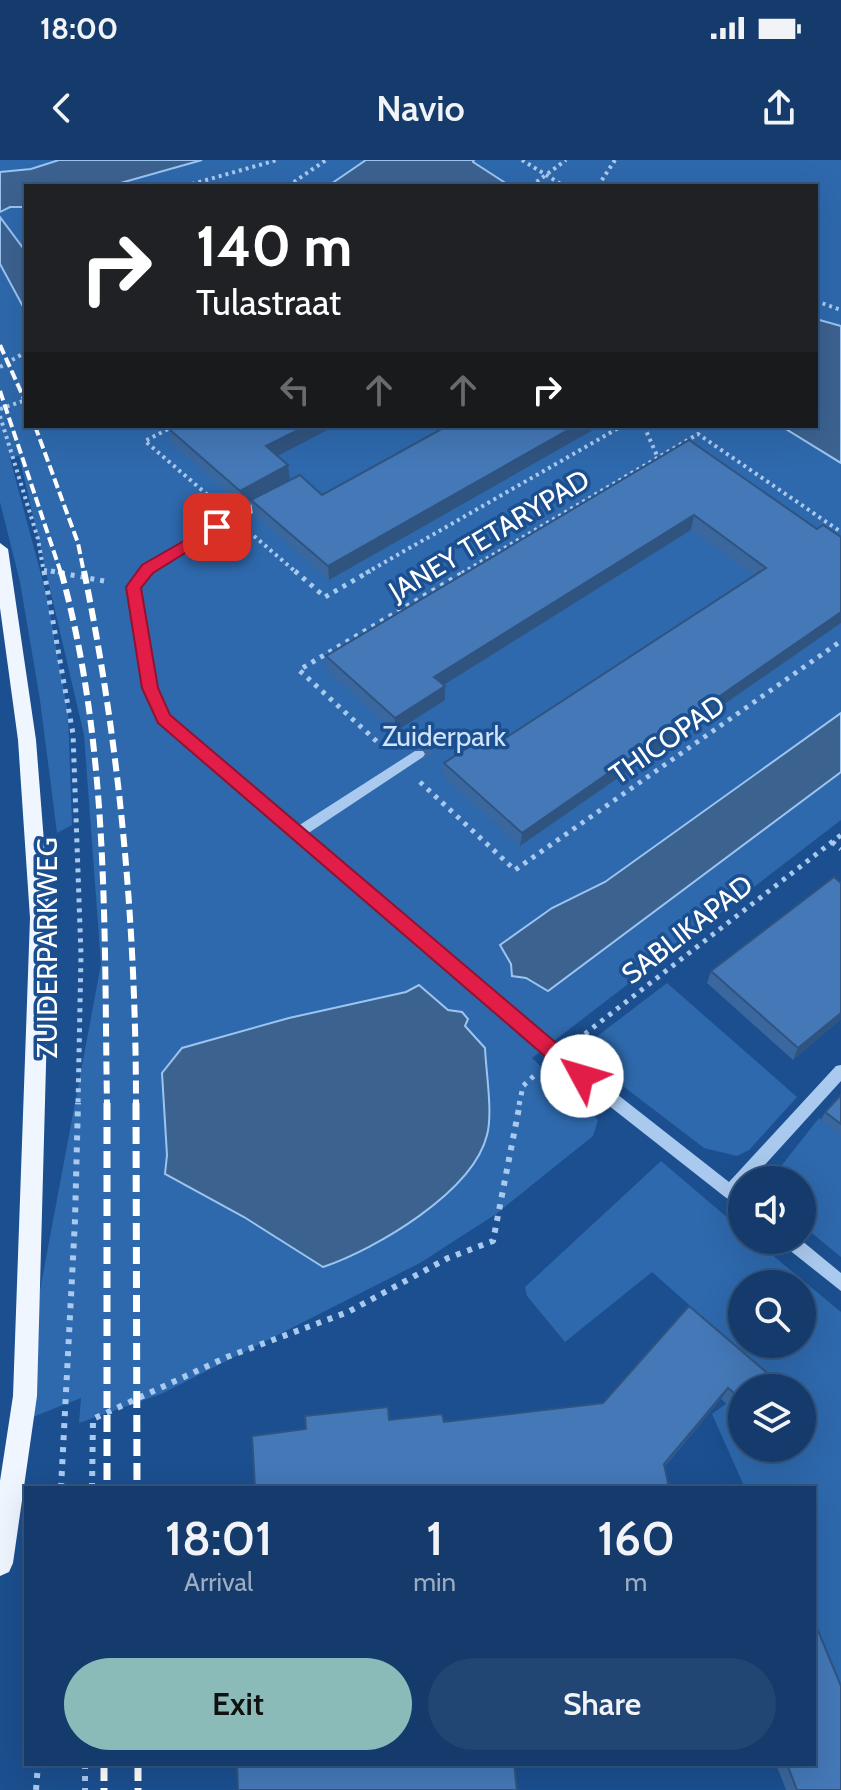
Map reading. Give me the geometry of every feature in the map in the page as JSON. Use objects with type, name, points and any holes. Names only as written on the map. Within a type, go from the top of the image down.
[{"type":"main road","name":"ZUIDERPARKWEG","points":[[0,549],[27,740],[40,918],[25,1396],[0,1563]]},
{"type":"street","points":[[275,496],[147,569],[133,587],[150,688],[164,719],[557,1056],[728,1190]]},
{"type":"street","points":[[297,834],[419,754]]},
{"type":"street","points":[[761,1166],[841,1071]]},
{"type":"street","points":[[806,1254],[841,1283]]},
{"type":"path","points":[[192,184],[277,160]]},
{"type":"path","points":[[291,184],[326,160]]},
{"type":"path","points":[[522,160],[561,184]]},
{"type":"path","points":[[534,184],[566,160]]},
{"type":"path","points":[[599,184],[615,160]]},
{"type":"path","points":[[818,302],[841,310]]},
{"type":"path","points":[[0,367],[24,353]]},
{"type":"path","points":[[0,409],[24,401]]},
{"type":"path","name":"ZUIDERPARKWEG","points":[[0,416],[44,570],[73,734],[81,955],[75,1220],[61,1486]]},
{"type":"path","name":"JANEY TETARYPAD","points":[[325,597],[619,428]]},
{"type":"path","points":[[645,428],[658,458]]},
{"type":"path","name":"JANEY TETARYPAD","points":[[299,670],[698,434],[841,532]]},
{"type":"path","points":[[44,570],[133,587]]},
{"type":"path","name":"THICOPAD","points":[[515,870],[841,641]]},
{"type":"path","name":"SABLIKAPAD","points":[[92,1486],[93,1419],[227,1357],[348,1312],[448,1258],[493,1241],[523,1086],[557,1056],[841,835]]},
{"type":"path","points":[[832,842],[841,849]]},
{"type":"path","points":[[36,1790],[38,1766]]},
{"type":"path","points":[[85,1766],[85,1790]]},
{"type":"green space","name":"Zuiderpark","points":[[0,160],[841,160],[841,820],[532,1058],[598,1120],[593,1136],[496,1214],[420,1263],[161,1394],[79,1423],[81,1398],[15,1424],[101,964],[84,735],[19,456],[10,458],[47,597],[68,713],[72,825],[57,833],[40,700],[20,582],[0,502]]},
{"type":"green space","points":[[667,983],[797,1097],[749,1150],[737,1156],[704,1148],[585,1057],[587,1044]]},
{"type":"green space","points":[[819,1118],[841,1135],[841,1257],[816,1236],[816,1166],[781,1166]]},
{"type":"green space","points":[[661,1161],[728,1218],[728,1254],[771,1254],[790,1270],[728,1270],[728,1339],[652,1272],[565,1342],[527,1296],[525,1287]]},
{"type":"green space","points":[[816,1291],[841,1312],[841,1705],[816,1649],[816,1486],[744,1486],[733,1462],[816,1462],[816,1374],[767,1374],[749,1358],[816,1358]]},
{"type":"green space","points":[[728,1402],[728,1450],[712,1414]]},
{"type":"shaded area","points":[[59,160],[202,160],[117,184],[24,184],[24,207],[10,207],[0,212],[0,172],[31,169]]},
{"type":"shaded area","points":[[366,160],[474,160],[507,184],[331,184]]},
{"type":"shaded area","points":[[0,217],[24,249],[24,308],[0,264]]},
{"type":"shaded area","points":[[818,320],[841,326],[841,463],[784,428],[818,428]]},
{"type":"shaded area","points":[[841,713],[841,772],[548,991],[526,978],[512,976],[511,964],[500,945],[552,908],[605,882]]},
{"type":"shaded area","points":[[419,985],[448,1010],[462,1012],[468,1019],[465,1026],[485,1048],[489,1092],[487,1135],[478,1156],[463,1177],[420,1216],[369,1247],[323,1267],[244,1217],[165,1174],[167,1155],[162,1073],[182,1048],[289,1018],[406,992]]},
{"type":"building","points":[[302,428],[266,446],[288,465],[240,491],[169,429]]},
{"type":"building","points":[[443,428],[571,428],[328,566],[251,500],[300,475],[322,495]]},
{"type":"building","points":[[689,440],[817,529],[823,525],[841,537],[841,612],[522,833],[444,763],[495,730],[504,739],[766,568],[694,515],[434,677],[445,686],[395,718],[326,656]]},
{"type":"building","points":[[834,877],[841,883],[841,1013],[798,1048],[711,971]]},
{"type":"building","points":[[841,1095],[841,1124],[825,1112]]},
{"type":"building","points":[[689,1306],[728,1339],[728,1358],[750,1358],[769,1374],[728,1374],[728,1388],[664,1464],[669,1486],[255,1486],[252,1436],[306,1429],[305,1416],[388,1407],[389,1420],[442,1414],[444,1422],[603,1403]]},
{"type":"building","points":[[816,1626],[841,1686],[841,1790],[797,1790],[788,1766],[816,1766]]},
{"type":"building","points":[[237,1766],[514,1766],[517,1790],[238,1790]]},
{"type":"tunnel","points":[[419,754],[441,740]]},
{"type":"railway","points":[[0,345],[24,399]]},
{"type":"railway","points":[[0,391],[61,573]]},
{"type":"railway","points":[[36,428],[78,543],[84,573]]},
{"type":"railway","points":[[61,571],[77,636],[96,769],[104,903],[107,1105]]},
{"type":"railway","points":[[84,571],[107,703],[124,837],[133,971],[136,1105]]},
{"type":"railway","points":[[136,1103],[137,1486]]},
{"type":"railway","points":[[107,1105],[107,1486]]},
{"type":"railway","points":[[104,1766],[104,1790]]},
{"type":"railway","points":[[138,1766],[138,1790]]},
{"type":"route","points":[[217,527],[147,569],[133,587],[150,688],[164,719],[582,1076]]}]
